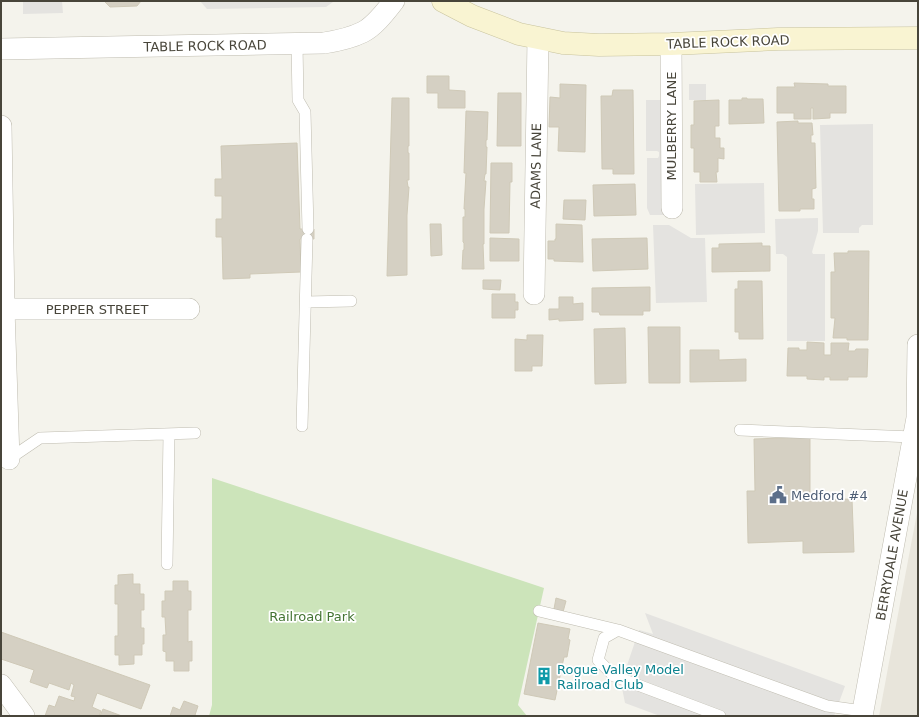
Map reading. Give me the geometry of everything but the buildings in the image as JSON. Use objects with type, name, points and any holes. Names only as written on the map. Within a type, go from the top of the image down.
[{"type":"main road","name":"TABLE ROCK ROAD","points":[[443,1],[465,12],[519,34],[563,43],[599,46],[778,39],[918,38]]},
{"type":"street","name":"TABLE ROCK ROAD","points":[[1,49],[324,43],[341,40],[364,32],[382,16],[394,1]]},
{"type":"street","name":"ADAMS LANE","points":[[534,294],[538,38]]},
{"type":"street","name":"MULBERRY LANE","points":[[671,44],[672,208]]},
{"type":"street","points":[[1,126],[4,309],[9,459]]},
{"type":"street","name":"PEPPER STREET","points":[[4,309],[189,309]]},
{"type":"street","name":"BERRYDALE AVENUE","points":[[863,714],[914,437],[918,345]]},
{"type":"street","points":[[1,685],[24,716]]},
{"type":"lane","points":[[297,44],[298,100],[305,112],[308,234],[302,426]]},
{"type":"lane","points":[[306,302],[351,301]]},
{"type":"lane","points":[[740,430],[914,437]]},
{"type":"lane","points":[[9,459],[40,438],[195,433]]},
{"type":"lane","points":[[167,564],[169,434]]},
{"type":"lane","points":[[539,611],[618,630],[827,706],[863,714]]},
{"type":"lane","points":[[618,630],[604,638],[598,660],[614,676],[720,716]]},
{"type":"shaded area","points":[[23,1],[62,1],[63,13],[23,14]]},
{"type":"shaded area","points":[[200,1],[333,2],[326,7],[207,9]]},
{"type":"shaded area","points":[[689,84],[706,84],[706,100],[689,100]]},
{"type":"shaded area","points":[[646,100],[664,100],[666,215],[650,215],[647,208],[647,158],[658,158],[659,152],[646,151]]},
{"type":"shaded area","points":[[873,124],[873,225],[862,225],[859,228],[859,233],[823,233],[820,125]]},
{"type":"shaded area","points":[[764,183],[765,233],[696,235],[695,184]]},
{"type":"shaded area","points":[[818,218],[818,231],[812,252],[813,254],[825,254],[825,341],[787,341],[787,257],[783,254],[776,254],[775,219]]},
{"type":"shaded area","points":[[653,225],[669,225],[691,238],[705,238],[707,302],[656,303]]},
{"type":"shaded area","points":[[918,508],[918,716],[879,716],[910,550]]},
{"type":"shaded area","points":[[645,613],[845,686],[834,716],[660,716],[625,703],[621,683],[639,630],[653,634]]},
{"type":"green space","name":"Railroad Park","points":[[212,478],[544,588],[518,705],[527,716],[209,716],[212,705]]},
{"type":"place","name":"Medford #4","points":[[778,495]]},
{"type":"place","name":"Rogue Valley Model Railroad Club","points":[[544,676]]}]
